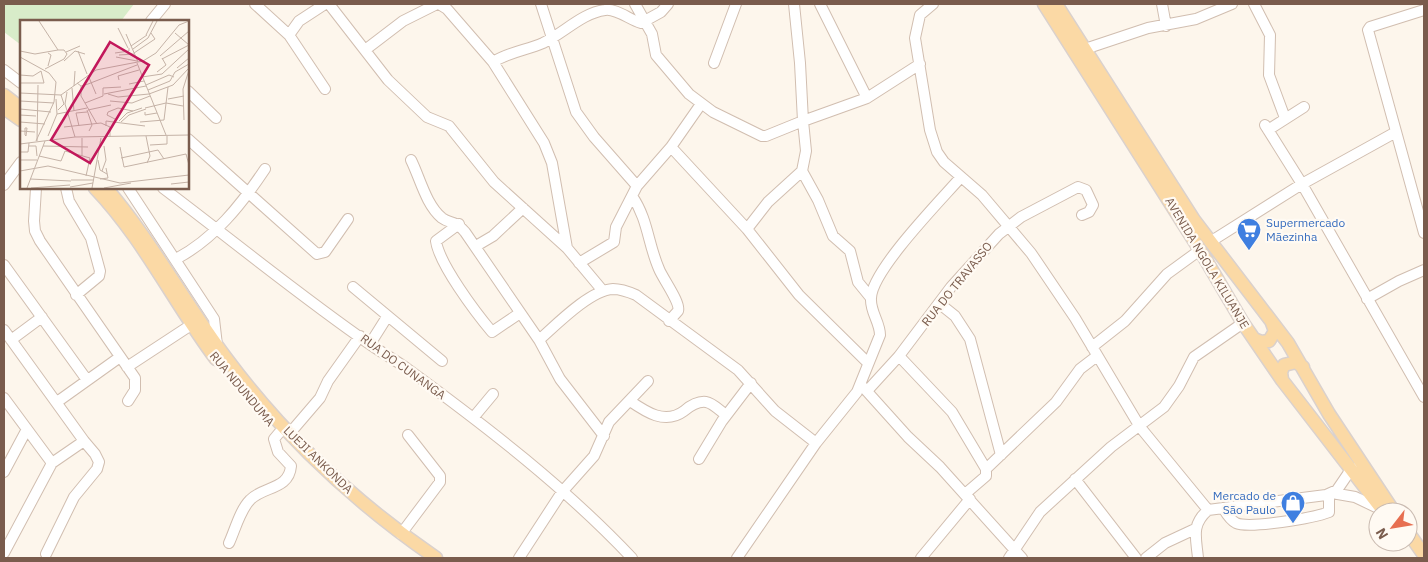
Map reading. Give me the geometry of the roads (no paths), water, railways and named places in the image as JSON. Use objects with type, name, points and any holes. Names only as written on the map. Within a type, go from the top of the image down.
[{"type":"main road","name":"AVENIDA NGOLA KILUANJE","points":[[1044,4],[1205,246],[1288,343],[1329,414],[1387,502]]},
{"type":"main road","name":"AVENIDA NGOLA KILUANJE","points":[[1056,4],[1178,196],[1243,323],[1282,380],[1377,502]]},
{"type":"main road","points":[[4,95],[20,107]]},
{"type":"main road","points":[[4,108],[20,119]]},
{"type":"main road","name":"RUA NDUNDUMA","points":[[96,189],[127,227],[191,325],[284,433],[368,518],[424,558]]},
{"type":"main road","name":"LUEJI ANKONDA","points":[[107,189],[138,226],[217,345],[284,433],[401,534],[436,558]]},
{"type":"main road","points":[[1254,339],[1261,342],[1269,341],[1275,331],[1272,323]]},
{"type":"main road","points":[[1282,380],[1281,372],[1284,365],[1296,362],[1303,367]]},
{"type":"street","points":[[152,20],[165,4]]},
{"type":"street","points":[[254,4],[288,35],[325,89]]},
{"type":"street","points":[[288,35],[299,21],[325,4]]},
{"type":"street","points":[[329,4],[388,80],[427,117],[452,130],[482,168],[567,248],[603,291]]},
{"type":"street","points":[[365,50],[403,21],[438,4],[447,9],[493,62],[529,118],[548,152],[567,248]]},
{"type":"street","points":[[541,4],[576,112],[634,191],[647,224],[651,248],[658,268],[680,308],[669,321]]},
{"type":"street","points":[[635,4],[652,34],[656,55],[701,104],[762,136],[771,135],[803,121],[867,98],[920,64]]},
{"type":"street","points":[[493,62],[507,54],[536,46],[579,20],[602,10],[612,10],[634,21],[644,22],[661,12],[668,4]]},
{"type":"street","points":[[714,63],[736,4]]},
{"type":"street","points":[[747,229],[768,202],[802,171],[806,151],[794,4]]},
{"type":"street","points":[[820,4],[867,98]]},
{"type":"street","points":[[933,4],[924,10],[917,20],[916,38],[932,142],[944,162],[982,195],[1008,225],[1059,293],[1140,426],[1208,510]]},
{"type":"street","points":[[1162,4],[1166,26]]},
{"type":"street","points":[[1085,50],[1148,28],[1196,19],[1232,4]]},
{"type":"street","points":[[1254,4],[1270,36],[1269,75],[1285,118]]},
{"type":"street","points":[[1424,10],[1368,28],[1424,233]]},
{"type":"street","points":[[4,70],[20,82]]},
{"type":"street","points":[[189,92],[216,118]]},
{"type":"street","points":[[579,264],[614,242],[616,227],[634,191],[671,147],[701,104]]},
{"type":"street","points":[[1304,107],[1267,128],[1302,184],[1424,397]]},
{"type":"street","points":[[986,468],[1056,402],[1080,369],[1167,274],[1205,246],[1302,184],[1396,132]]},
{"type":"street","points":[[189,140],[317,254],[325,252],[348,219]]},
{"type":"street","points":[[671,147],[747,229],[798,295],[868,363]]},
{"type":"street","points":[[411,160],[424,191],[442,218],[459,224],[476,246],[539,340],[560,379],[604,436]]},
{"type":"street","points":[[4,185],[20,163]]},
{"type":"street","points":[[176,259],[205,241],[217,229],[248,194],[266,169]]},
{"type":"street","points":[[802,171],[818,200],[833,236],[850,252],[858,282],[871,298]]},
{"type":"street","points":[[961,177],[881,272],[871,298],[872,314],[880,332],[868,363],[864,388],[908,437],[967,496],[1011,554],[1022,558]]},
{"type":"street","name":"RUA DO TRAVASSO","points":[[737,558],[816,442],[864,388],[899,356],[956,281],[1008,225],[1078,187],[1086,190],[1093,205],[1089,212],[1082,215]]},
{"type":"street","points":[[36,189],[35,231],[76,295],[127,367],[136,385],[128,401]]},
{"type":"street","points":[[66,189],[69,201],[91,238],[100,271],[99,276],[76,295]]},
{"type":"street","name":"LUEJI ANKONDA","points":[[129,189],[214,319],[217,345]]},
{"type":"street","name":"RUA DO CUNANGA","points":[[163,189],[251,257],[370,344],[408,369],[473,418],[562,492],[632,558]]},
{"type":"street","points":[[476,246],[492,236],[523,208]]},
{"type":"street","points":[[459,224],[436,241],[438,251],[456,281],[492,332],[520,313]]},
{"type":"street","points":[[4,265],[87,380]]},
{"type":"street","points":[[1367,300],[1399,280],[1424,270]]},
{"type":"street","points":[[353,287],[442,361]]},
{"type":"street","points":[[539,340],[577,308],[603,291],[627,291],[636,295],[738,370],[775,411],[816,442]]},
{"type":"street","points":[[940,304],[955,316],[970,339],[1001,455]]},
{"type":"street","points":[[370,344],[387,316]]},
{"type":"street","points":[[10,340],[42,317]]},
{"type":"street","points":[[1011,554],[1040,512],[1111,447],[1140,426],[1171,398],[1194,357],[1243,323]]},
{"type":"street","points":[[127,367],[191,325]]},
{"type":"street","points":[[4,330],[84,441],[96,454],[99,462],[97,469],[74,497],[46,554]]},
{"type":"street","points":[[229,543],[248,502],[285,480],[290,471],[291,466],[275,446],[274,439],[284,433],[320,398],[328,381],[360,336]]},
{"type":"street","points":[[899,356],[952,412],[986,468],[986,476],[967,496],[921,558]]},
{"type":"street","points":[[57,402],[120,357]]},
{"type":"street","points":[[519,558],[562,492],[588,464],[610,422],[648,381]]},
{"type":"street","points":[[699,459],[726,415],[751,383]]},
{"type":"street","points":[[473,418],[493,394]]},
{"type":"street","points":[[4,398],[52,463]]},
{"type":"street","points":[[630,401],[649,414],[659,416],[673,416],[693,404],[703,402],[709,403],[726,415]]},
{"type":"street","points":[[4,472],[27,429]]},
{"type":"street","points":[[401,534],[440,482],[440,476],[408,435]]},
{"type":"street","points":[[4,553],[52,463],[84,441]]},
{"type":"street","points":[[1330,493],[1341,485],[1352,468]]},
{"type":"street","points":[[1075,479],[1136,558]]},
{"type":"street","points":[[1223,508],[1232,521],[1242,525],[1295,520],[1329,512],[1330,493]]},
{"type":"street","points":[[1198,558],[1195,529],[1199,518],[1208,510],[1330,493],[1355,497],[1369,502]]},
{"type":"street","points":[[1146,558],[1165,543],[1195,529]]},
{"type":"place","name":"Supermercado Mãezinha","points":[[1249,251]]},
{"type":"place","name":"Mercado de São Paulo","points":[[1293,524]]}]
